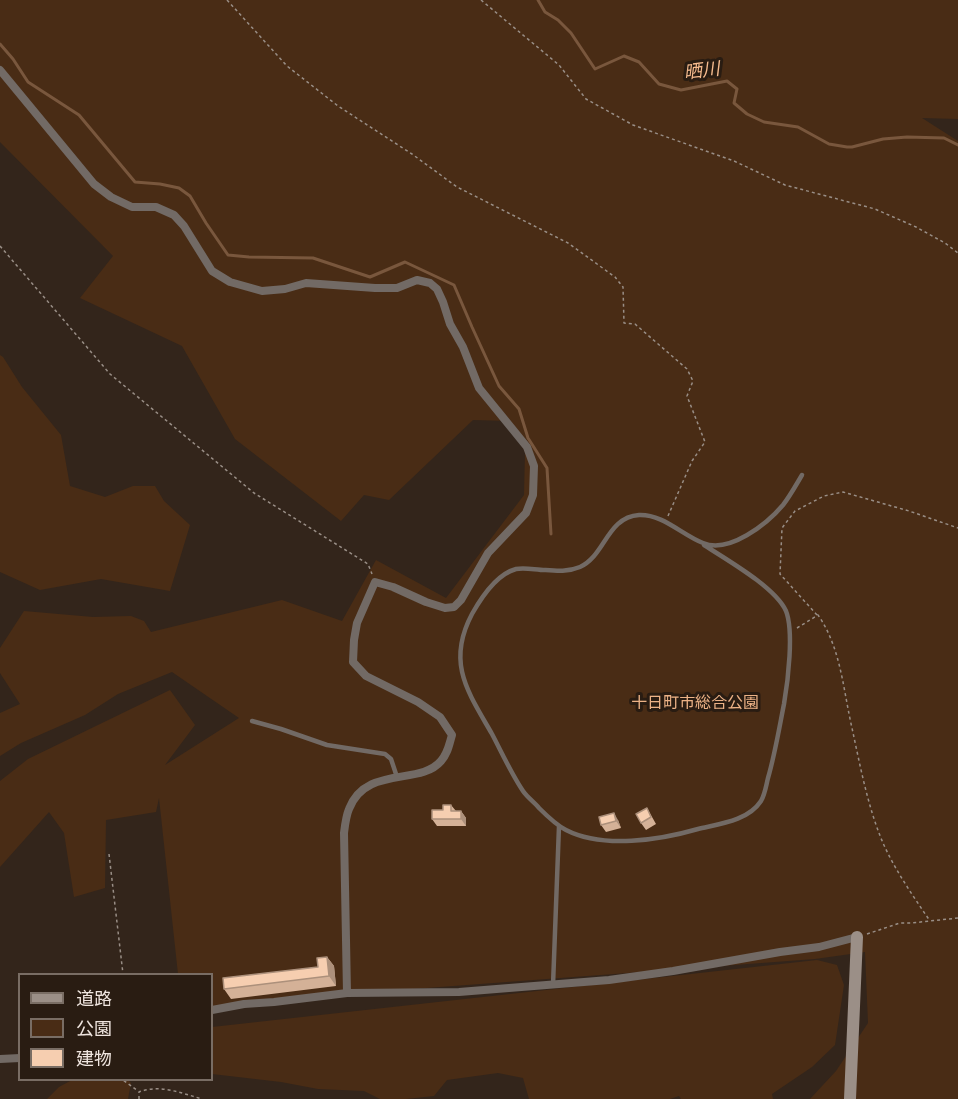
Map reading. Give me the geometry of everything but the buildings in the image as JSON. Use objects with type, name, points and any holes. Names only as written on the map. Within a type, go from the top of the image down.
[{"type":"street","points":[[0,70],[94,184],[111,197],[132,207],[156,207],[174,215],[184,226],[212,271],[230,282],[262,291],[285,289],[306,283],[375,288],[397,288],[417,280],[430,283],[437,289],[479,388],[527,447],[534,465],[533,495],[526,513],[488,553],[454,607],[445,608],[426,602],[393,587],[375,582],[357,622],[353,662],[366,676],[418,702],[440,717],[452,735],[448,750],[440,763],[423,772],[374,783],[360,793],[349,809],[344,832],[347,993]]},
{"type":"street","points":[[213,1010],[244,1004],[347,993],[459,992],[609,980],[819,947],[857,937],[850,1099]]},
{"type":"street","points":[[0,1059],[18,1058]]},
{"type":"lane","points":[[704,544],[723,545],[753,532],[782,506],[802,475]]},
{"type":"lane","points":[[637,515],[652,516],[704,544],[773,593],[786,610],[791,631],[786,692],[773,759],[762,799],[754,810],[740,818],[686,833],[626,842],[586,838],[565,830],[524,794],[466,688],[460,663],[465,628],[473,612],[498,578],[516,569],[563,572],[581,567],[596,555],[609,533],[621,521],[637,515]]},
{"type":"lane","points":[[252,721],[327,745],[385,754],[391,759],[397,777]]},
{"type":"lane","points":[[553,985],[560,826]]},
{"type":"path","points":[[227,0],[287,66],[338,106],[412,154],[457,187],[568,243],[615,277],[623,287],[624,323],[635,324],[687,369],[693,381],[687,396],[705,442],[692,461],[665,522]]},
{"type":"path","points":[[482,0],[559,65],[586,99],[633,125],[734,161],[785,186],[875,209],[916,227],[958,253]]},
{"type":"path","points":[[0,246],[110,374],[254,493],[368,564],[375,582]]},
{"type":"path","points":[[930,921],[909,890],[883,842],[868,796],[837,652],[818,615],[780,574],[782,528],[795,511],[824,496],[843,492],[958,528]]},
{"type":"path","points":[[791,631],[818,615]]},
{"type":"path","points":[[109,854],[123,973]]},
{"type":"path","points":[[857,937],[900,923],[958,918]]},
{"type":"path","points":[[124,1081],[139,1092]]},
{"type":"path","points":[[139,1092],[164,1088],[202,1099]]},
{"type":"path","points":[[139,1092],[139,1099]]},
{"type":"green space","name":"十日町市総合公園","points":[[0,0],[958,0],[958,119],[922,118],[958,141],[958,1099],[810,1099],[836,1071],[868,1023],[865,952],[815,959],[346,994],[213,1007],[213,973],[178,973],[159,798],[156,812],[106,820],[105,888],[74,897],[64,833],[49,812],[0,867],[0,781],[28,759],[170,690],[195,725],[165,765],[239,718],[172,672],[118,694],[85,715],[21,743],[0,756],[0,713],[20,704],[0,673],[0,648],[24,611],[93,617],[131,616],[144,621],[151,632],[282,600],[342,621],[376,560],[446,598],[524,495],[525,452],[510,421],[473,420],[389,500],[364,495],[341,521],[235,439],[182,346],[80,298],[113,256],[0,142]]},
{"type":"green space","points":[[0,355],[22,387],[61,435],[70,486],[105,497],[133,486],[155,486],[164,501],[190,525],[170,591],[101,579],[40,590],[0,572]]},
{"type":"green space","points":[[817,960],[837,965],[844,985],[835,1045],[812,1067],[772,1094],[773,1099],[681,1099],[679,1096],[670,1099],[529,1099],[523,1078],[498,1073],[447,1080],[434,1096],[380,1099],[364,1091],[318,1089],[213,1074],[213,1027]]},
{"type":"green space","points":[[70,1081],[129,1081],[131,1083],[128,1099],[47,1099],[59,1087]]},
{"type":"waterway","name":"晒川","points":[[538,0],[545,12],[558,20],[571,33],[595,69],[624,56],[639,62],[659,84],[681,90],[727,81],[737,89],[734,103],[747,114],[764,122],[798,127],[829,144],[852,147],[883,139],[907,137],[944,138],[958,145]]},
{"type":"waterway","points":[[0,44],[28,82],[79,115],[135,182],[179,188],[190,196],[228,255],[313,258],[370,277],[405,262],[454,285],[499,386],[519,409],[528,438],[547,468],[551,534]]}]
